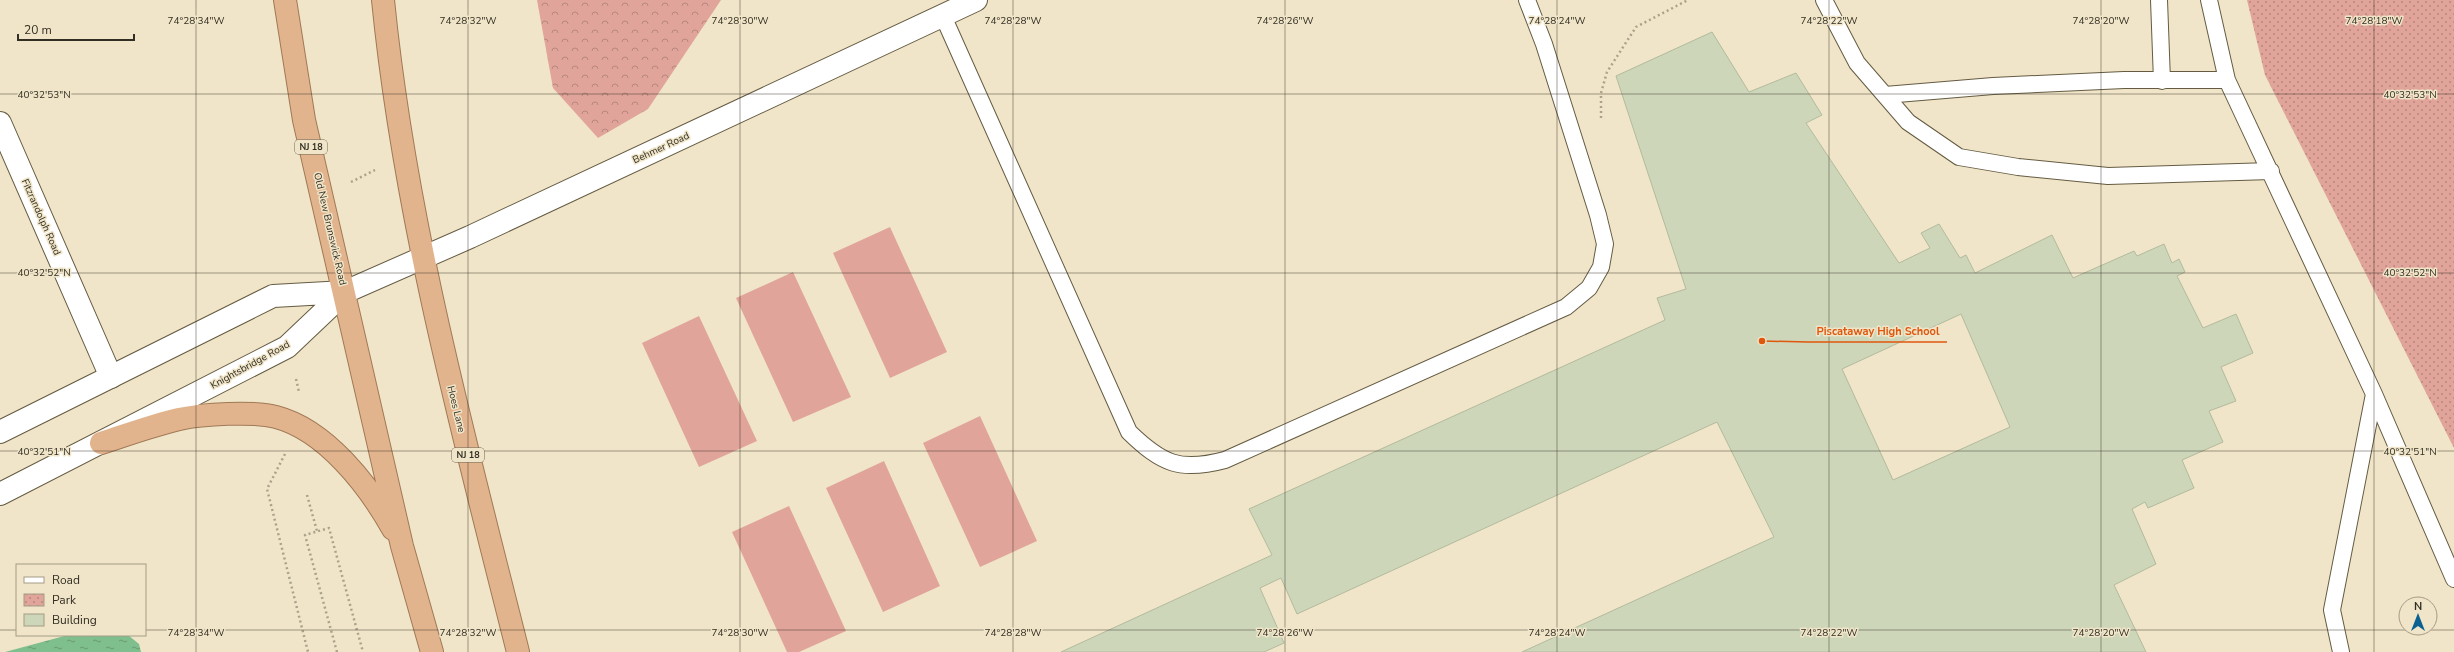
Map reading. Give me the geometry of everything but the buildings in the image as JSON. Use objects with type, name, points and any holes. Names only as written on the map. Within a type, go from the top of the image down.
[{"type":"highway","name":"Old New Brunswick Road","points":[[285,0],[304,120],[345,292]]},
{"type":"highway","name":"NJ 18","points":[[383,0],[405,155],[424,257]]},
{"type":"highway","name":"Hoes Lane","points":[[424,257],[448,374],[518,652]]},
{"type":"highway","name":"NJ 18","points":[[345,292],[402,546],[432,652]]},
{"type":"highway","points":[[101,443],[179,419],[228,414],[276,417],[298,426],[323,443],[350,468],[385,515],[402,546]]},
{"type":"street","name":"Behmer Road","points":[[345,292],[424,257],[976,0]]},
{"type":"street","name":"Fitzrandolph Road","points":[[0,124],[111,377]]},
{"type":"street","points":[[0,432],[273,296],[345,292]]},
{"type":"street","name":"Knightsbridge Road","points":[[0,494],[287,347],[345,292]]},
{"type":"lane","points":[[943,16],[1130,432],[1148,450],[1173,464],[1200,466],[1225,460],[1566,307],[1589,288],[1601,267],[1605,244],[1602,230],[1544,44],[1527,0]]},
{"type":"lane","points":[[1824,0],[1857,62],[1884,95],[1908,122],[1960,157],[2018,167],[2108,176],[2271,171]]},
{"type":"lane","points":[[2159,0],[2162,81]]},
{"type":"lane","points":[[2209,0],[2228,80],[2374,394],[2454,578]]},
{"type":"lane","points":[[1884,95],[1993,86],[2124,80],[2228,80]]},
{"type":"lane","points":[[2341,652],[2332,610],[2374,394]]},
{"type":"path","points":[[1601,118],[1601,93],[1607,72],[1636,26],[1688,0]]},
{"type":"path","points":[[350,183],[379,168]]},
{"type":"path","points":[[288,448],[267,489],[308,652]]},
{"type":"path","points":[[307,495],[317,531]]},
{"type":"path","points":[[337,652],[305,535],[329,528],[362,652]]},
{"type":"green space","points":[[537,0],[721,0],[648,109],[598,138],[553,88]]},
{"type":"green space","points":[[2247,0],[2454,0],[2454,448],[2265,75]]},
{"type":"green space","points":[[890,227],[947,352],[890,378],[833,253]]},
{"type":"green space","points":[[793,272],[851,397],[793,422],[736,298]]},
{"type":"green space","points":[[699,316],[757,441],[699,467],[642,343]]},
{"type":"green space","points":[[980,416],[1037,541],[980,567],[923,443]]},
{"type":"green space","points":[[884,461],[940,586],[883,612],[826,488]]},
{"type":"green space","points":[[789,506],[846,631],[799,652],[787,652],[732,532]]},
{"type":"water","points":[[64,636],[129,636],[139,644],[141,652],[5,652]]},
{"type":"place","name":"Piscataway High School","points":[[1762,341]]}]
